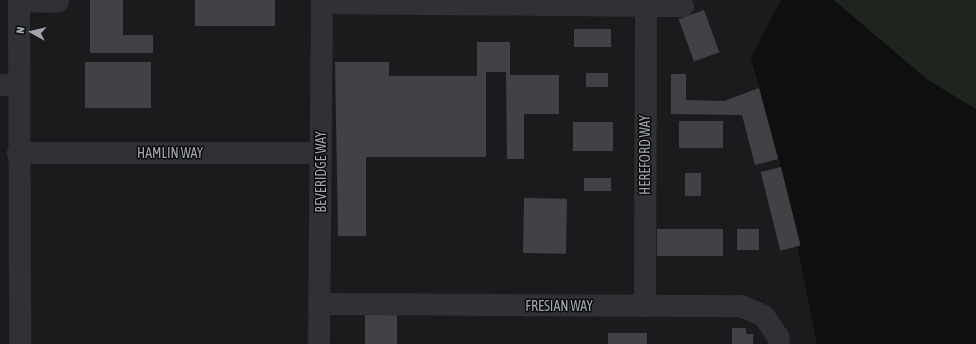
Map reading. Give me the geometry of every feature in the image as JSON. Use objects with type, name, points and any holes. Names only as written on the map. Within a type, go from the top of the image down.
[{"type":"street","points":[[20,344],[9,189],[18,153],[9,85],[19,0],[58,2]]},
{"type":"street","points":[[322,1],[646,2],[683,6]]},
{"type":"street","name":"BEVERIDGE WAY","points":[[319,344],[322,1]]},
{"type":"street","name":"HEREFORD WAY","points":[[645,306],[646,2]]},
{"type":"street","name":"HAMLIN WAY","points":[[18,153],[321,153]]},
{"type":"street","name":"FRESIAN WAY","points":[[319,304],[741,306],[764,316],[778,337],[779,344]]},
{"type":"shaded area","points":[[0,0],[781,0],[751,58],[780,163],[817,344],[0,344]]},
{"type":"shaded area","points":[[834,0],[976,0],[976,109],[928,80]]},
{"type":"building","points":[[90,0],[123,0],[123,35],[153,35],[153,53],[90,53]]},
{"type":"building","points":[[195,0],[275,0],[275,26],[195,26]]},
{"type":"building","points":[[704,10],[719,52],[694,62],[679,19]]},
{"type":"building","points":[[574,29],[611,29],[611,47],[574,47]]},
{"type":"building","points":[[477,42],[510,42],[510,75],[559,75],[559,114],[524,114],[524,159],[507,159],[506,72],[486,72],[486,157],[366,157],[366,236],[338,236],[335,62],[389,62],[389,76],[477,76]]},
{"type":"building","points":[[85,62],[151,62],[151,108],[85,108]]},
{"type":"building","points":[[586,73],[608,73],[608,87],[586,87]]},
{"type":"building","points":[[671,74],[686,74],[686,100],[724,101],[759,88],[778,159],[755,165],[742,115],[671,114]]},
{"type":"building","points":[[679,121],[723,121],[723,148],[679,148]]},
{"type":"building","points":[[573,122],[613,122],[613,151],[573,151]]},
{"type":"building","points":[[781,167],[801,246],[780,251],[761,172]]},
{"type":"building","points":[[685,173],[701,173],[701,196],[685,196]]},
{"type":"building","points":[[584,178],[611,178],[611,191],[584,191]]},
{"type":"building","points":[[524,198],[567,199],[566,254],[523,253]]},
{"type":"building","points":[[657,229],[723,229],[723,256],[657,256]]},
{"type":"building","points":[[737,229],[759,229],[759,250],[737,250]]},
{"type":"building","points":[[365,314],[397,314],[397,344],[365,344]]},
{"type":"building","points":[[732,328],[746,328],[746,334],[753,334],[753,344],[732,344]]},
{"type":"building","points":[[608,333],[647,333],[647,344],[608,344]]}]
